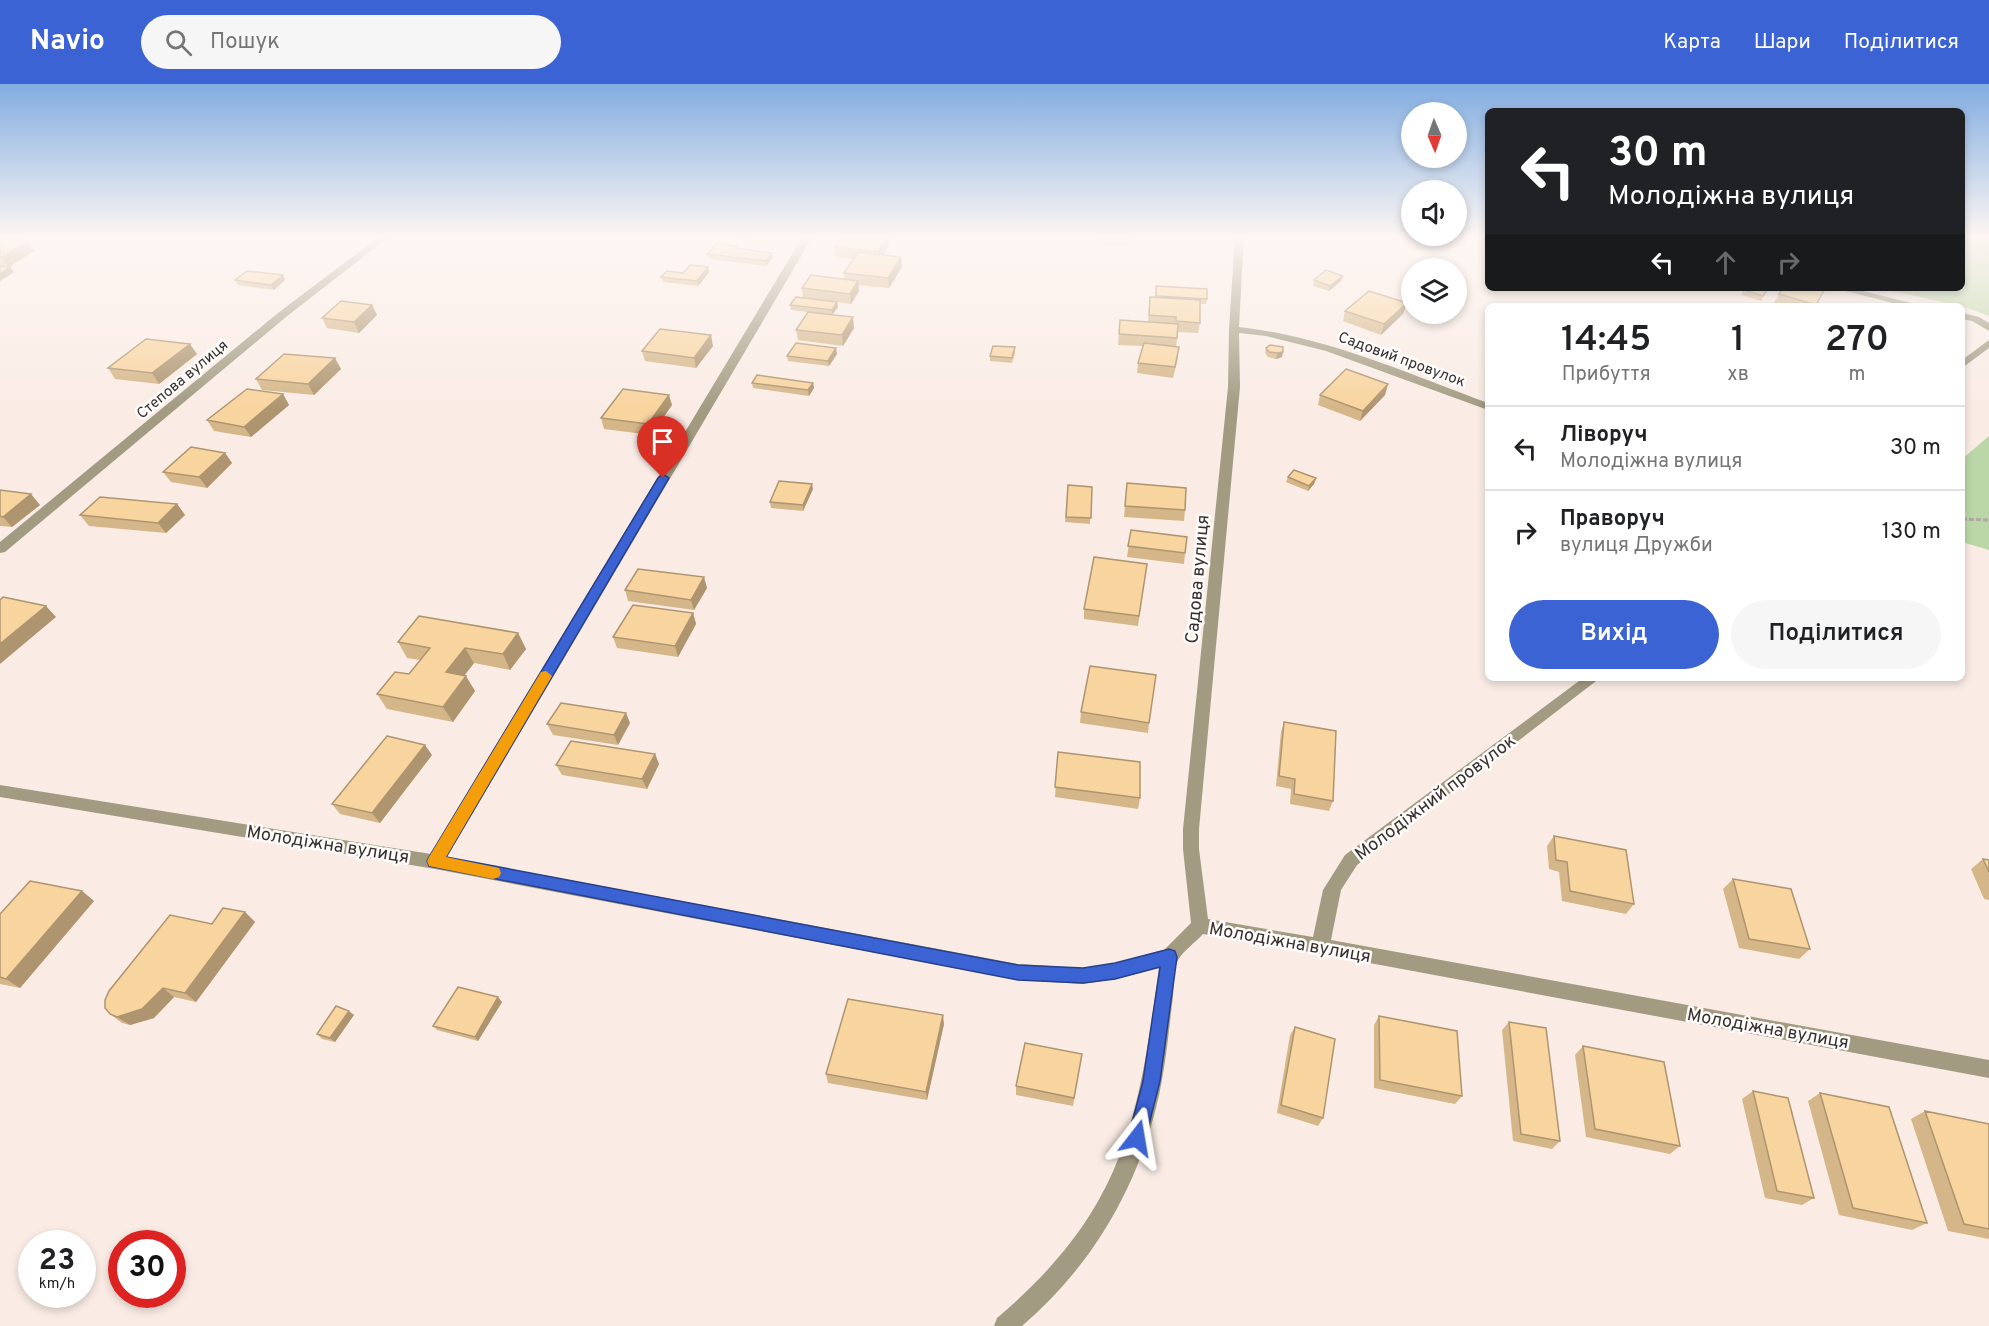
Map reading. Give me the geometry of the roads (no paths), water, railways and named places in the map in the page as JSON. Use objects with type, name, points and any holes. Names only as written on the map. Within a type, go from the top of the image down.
[{"type":"street","name":"Степова вулиця","points":[[0,549],[309,294]]},
{"type":"street","points":[[435,861],[773,294]]},
{"type":"street","name":"Садова вулиця","points":[[1200,926],[1191,849],[1191,829],[1234,387],[1236,294]]},
{"type":"street","points":[[1864,294],[1905,303]]},
{"type":"street","points":[[1965,317],[1975,319],[1989,328]]},
{"type":"street","name":"Садовий провулок","points":[[1234,329],[1270,333],[1325,347],[1485,406]]},
{"type":"street","points":[[1965,363],[1989,343]]},
{"type":"street","name":"Молодіжний провулок","points":[[1321,946],[1325,910],[1332,885],[1351,860],[1589,681]]},
{"type":"street","name":"Молодіжна вулиця","points":[[0,791],[435,861],[1018,972],[1083,976],[1115,971],[1169,957],[1200,926],[1321,946],[1989,1069]]},
{"type":"street","points":[[1005,1326],[1059,1277],[1093,1233],[1119,1184],[1137,1138],[1151,1081],[1169,957]]}]
